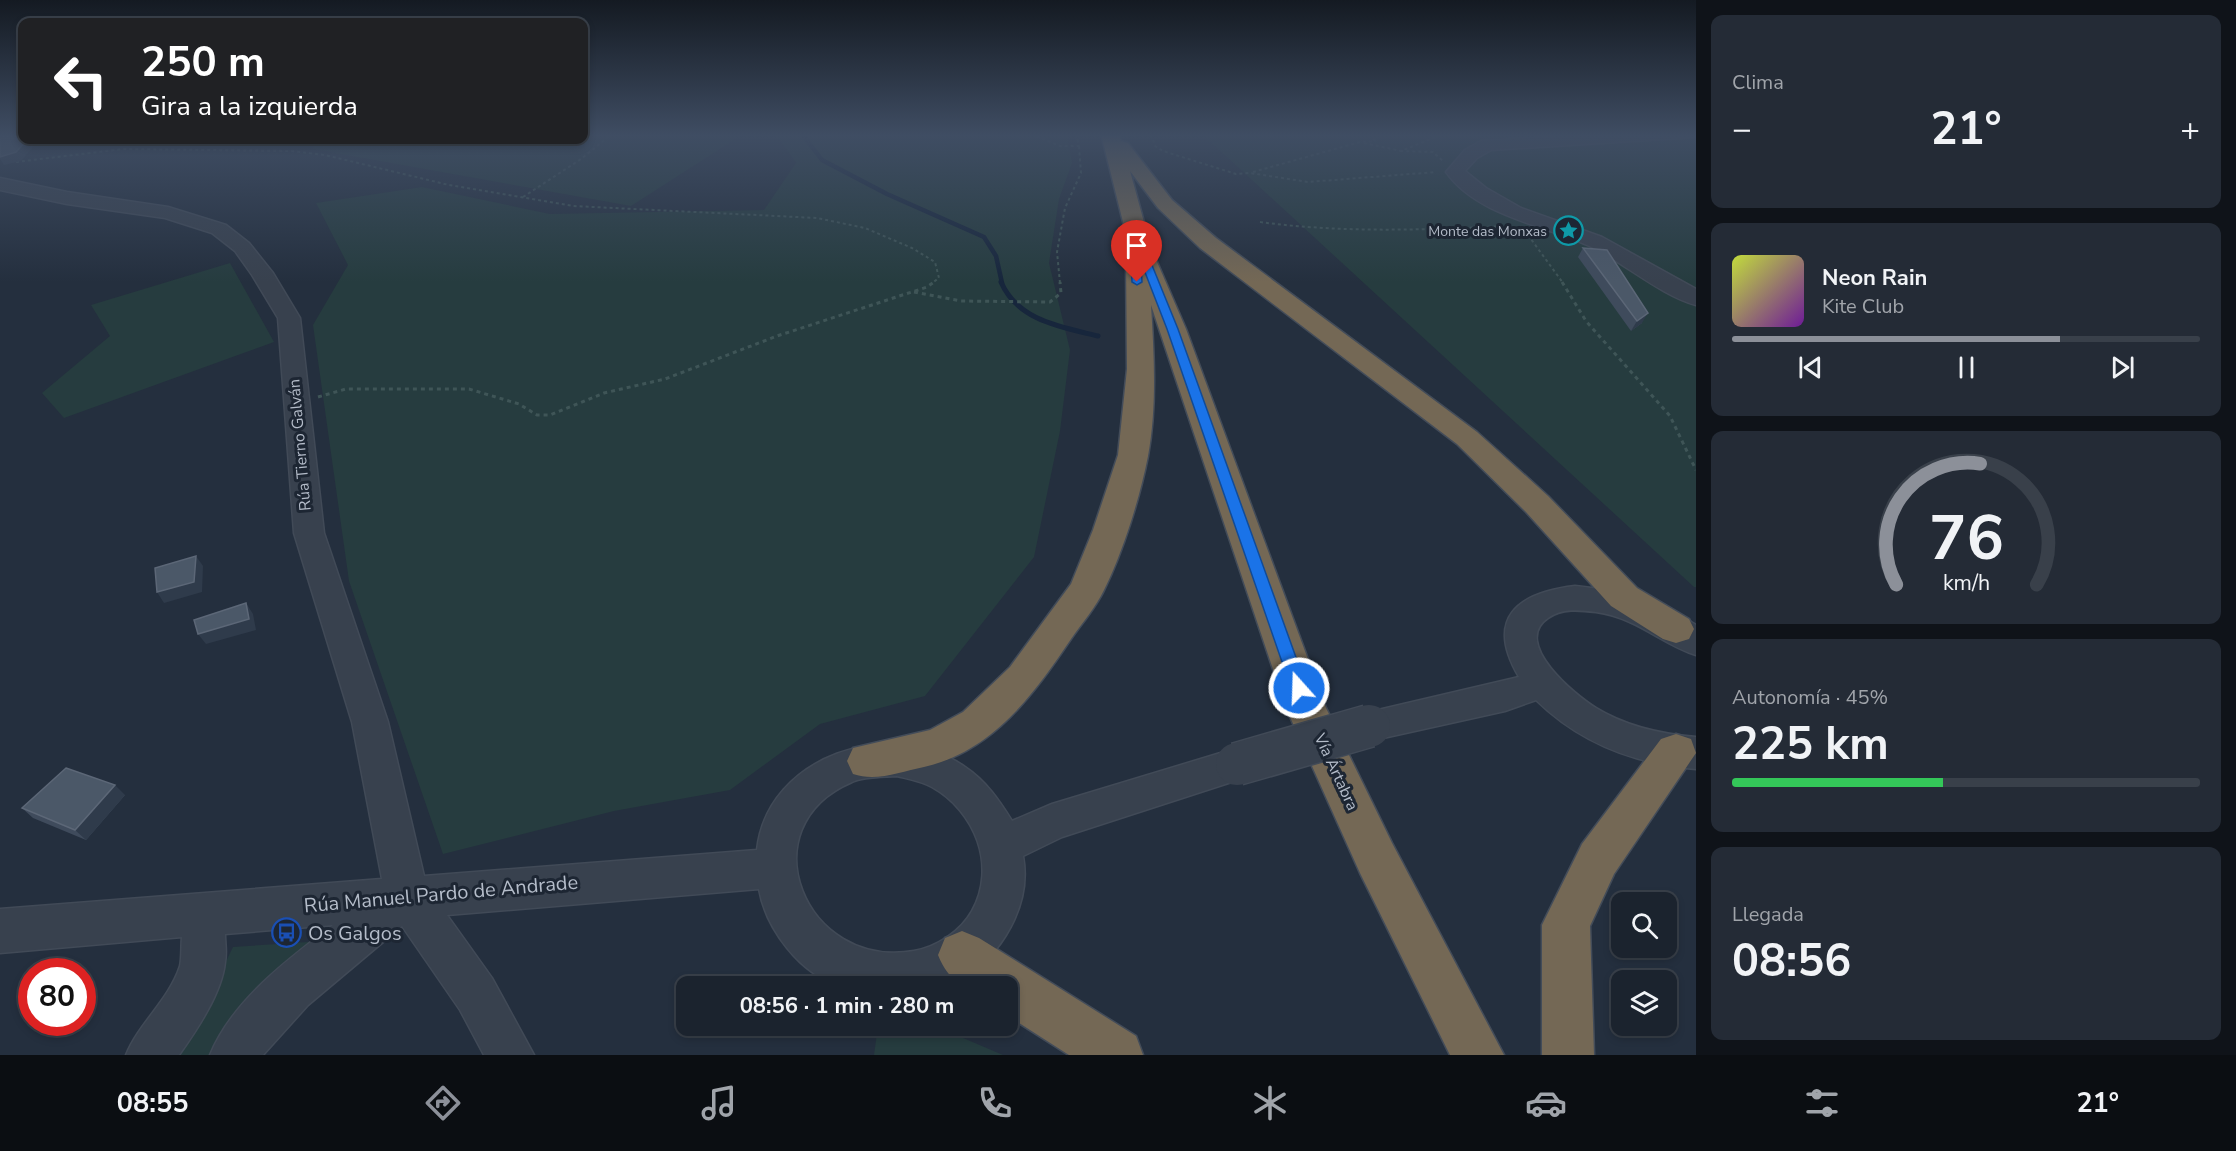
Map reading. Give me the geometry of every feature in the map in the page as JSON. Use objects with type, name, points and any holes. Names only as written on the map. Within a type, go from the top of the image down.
[{"type":"highway","name":"Vía Ártabra","points":[[1123,183],[1140,248],[1173,329],[1306,708],[1376,858],[1478,1055]]},
{"type":"highway","points":[[1148,183],[1165,204],[1208,243],[1467,438],[1538,504],[1624,597],[1686,636]]},
{"type":"highway","points":[[868,761],[938,746],[977,724],[1024,678],[1087,589],[1110,530],[1133,454],[1141,369],[1136,262],[1140,248]]},
{"type":"highway","points":[[1568,1055],[1566,925],[1598,859],[1686,753]]},
{"type":"highway","points":[[962,955],[992,976]]},
{"type":"highway","points":[[1018,993],[1117,1055]]},
{"type":"street","name":"Rúa Tierno Galván","points":[[30,183],[67,198],[168,213],[219,229],[242,248],[262,273],[289,318],[309,533],[370,722],[407,896]]},
{"type":"street","points":[[1468,183],[1528,222],[1595,241],[1696,298]]},
{"type":"street","points":[[1686,636],[1640,612],[1604,602],[1572,599],[1545,604],[1527,616],[1520,634],[1525,657],[1542,684],[1568,707],[1602,728],[1639,744],[1686,753]]},
{"type":"street","points":[[1002,846],[1052,822],[1237,764],[1374,725],[1505,696],[1542,684]]},
{"type":"street","points":[[897,760],[925,766],[951,778],[980,804],[992,820],[1002,846],[1006,876],[1000,905],[985,933],[962,955],[930,971],[893,977],[856,971],[823,955],[797,930],[780,900],[774,868],[778,836],[792,808],[812,786],[830,775],[868,761],[897,760]]},
{"type":"street","name":"Rúa Manuel Pardo de Andrade","points":[[0,931],[407,896],[774,868]]},
{"type":"street","points":[[234,1055],[252,1028],[340,946],[407,896],[477,994],[510,1055]]},
{"type":"street","points":[[150,1055],[187,1004],[203,964],[204,913]]},
{"type":"path","points":[[297,402],[346,389],[469,389],[519,404],[537,415],[550,415],[604,393],[665,379],[777,336],[927,286],[939,278],[935,262],[912,248],[865,228],[817,218],[573,206],[442,183]]},
{"type":"path","points":[[522,197],[543,183]]},
{"type":"path","points":[[913,291],[923,296],[957,300],[1050,302],[1061,293],[1057,252],[1065,208],[1076,183]]},
{"type":"path","points":[[1260,222],[1289,226],[1422,230],[1528,222],[1586,321],[1622,358],[1670,416],[1696,470]]},
{"type":"green space","points":[[504,183],[666,183],[631,206]]},
{"type":"green space","points":[[782,183],[1065,183],[1059,199],[1049,263],[1070,350],[1060,431],[1034,557],[925,696],[820,724],[730,790],[614,811],[443,854],[349,581],[313,325],[348,265],[316,203],[422,187],[550,214],[764,210]]},
{"type":"green space","points":[[1255,183],[1696,183],[1696,587]]},
{"type":"green space","points":[[230,263],[274,342],[64,418],[42,393],[110,336],[91,305]]},
{"type":"green space","points":[[323,941],[213,1055],[170,1055],[210,994],[233,947]]},
{"type":"green space","points":[[877,1036],[958,1036],[1003,1055],[874,1055]]},
{"type":"building","points":[[1583,248],[1607,250],[1648,313],[1637,321]]},
{"type":"building","points":[[196,556],[194,582],[157,592],[155,568]]},
{"type":"building","points":[[246,603],[249,619],[198,634],[194,620]]},
{"type":"building","points":[[66,768],[115,785],[75,830],[22,808]]},
{"type":"waterway","points":[[866,183],[984,237],[996,256],[1002,283]]},
{"type":"waterway","points":[[1001,282],[1018,306],[1029,314],[1056,325],[1098,336]]},
{"type":"place","name":"Monte das Monxas","points":[[1568,231]]},
{"type":"place","name":"Os Galgos","points":[[287,933]]},
{"type":"route","points":[[1137,282],[1136,262],[1140,248],[1173,329],[1299,688]]}]
